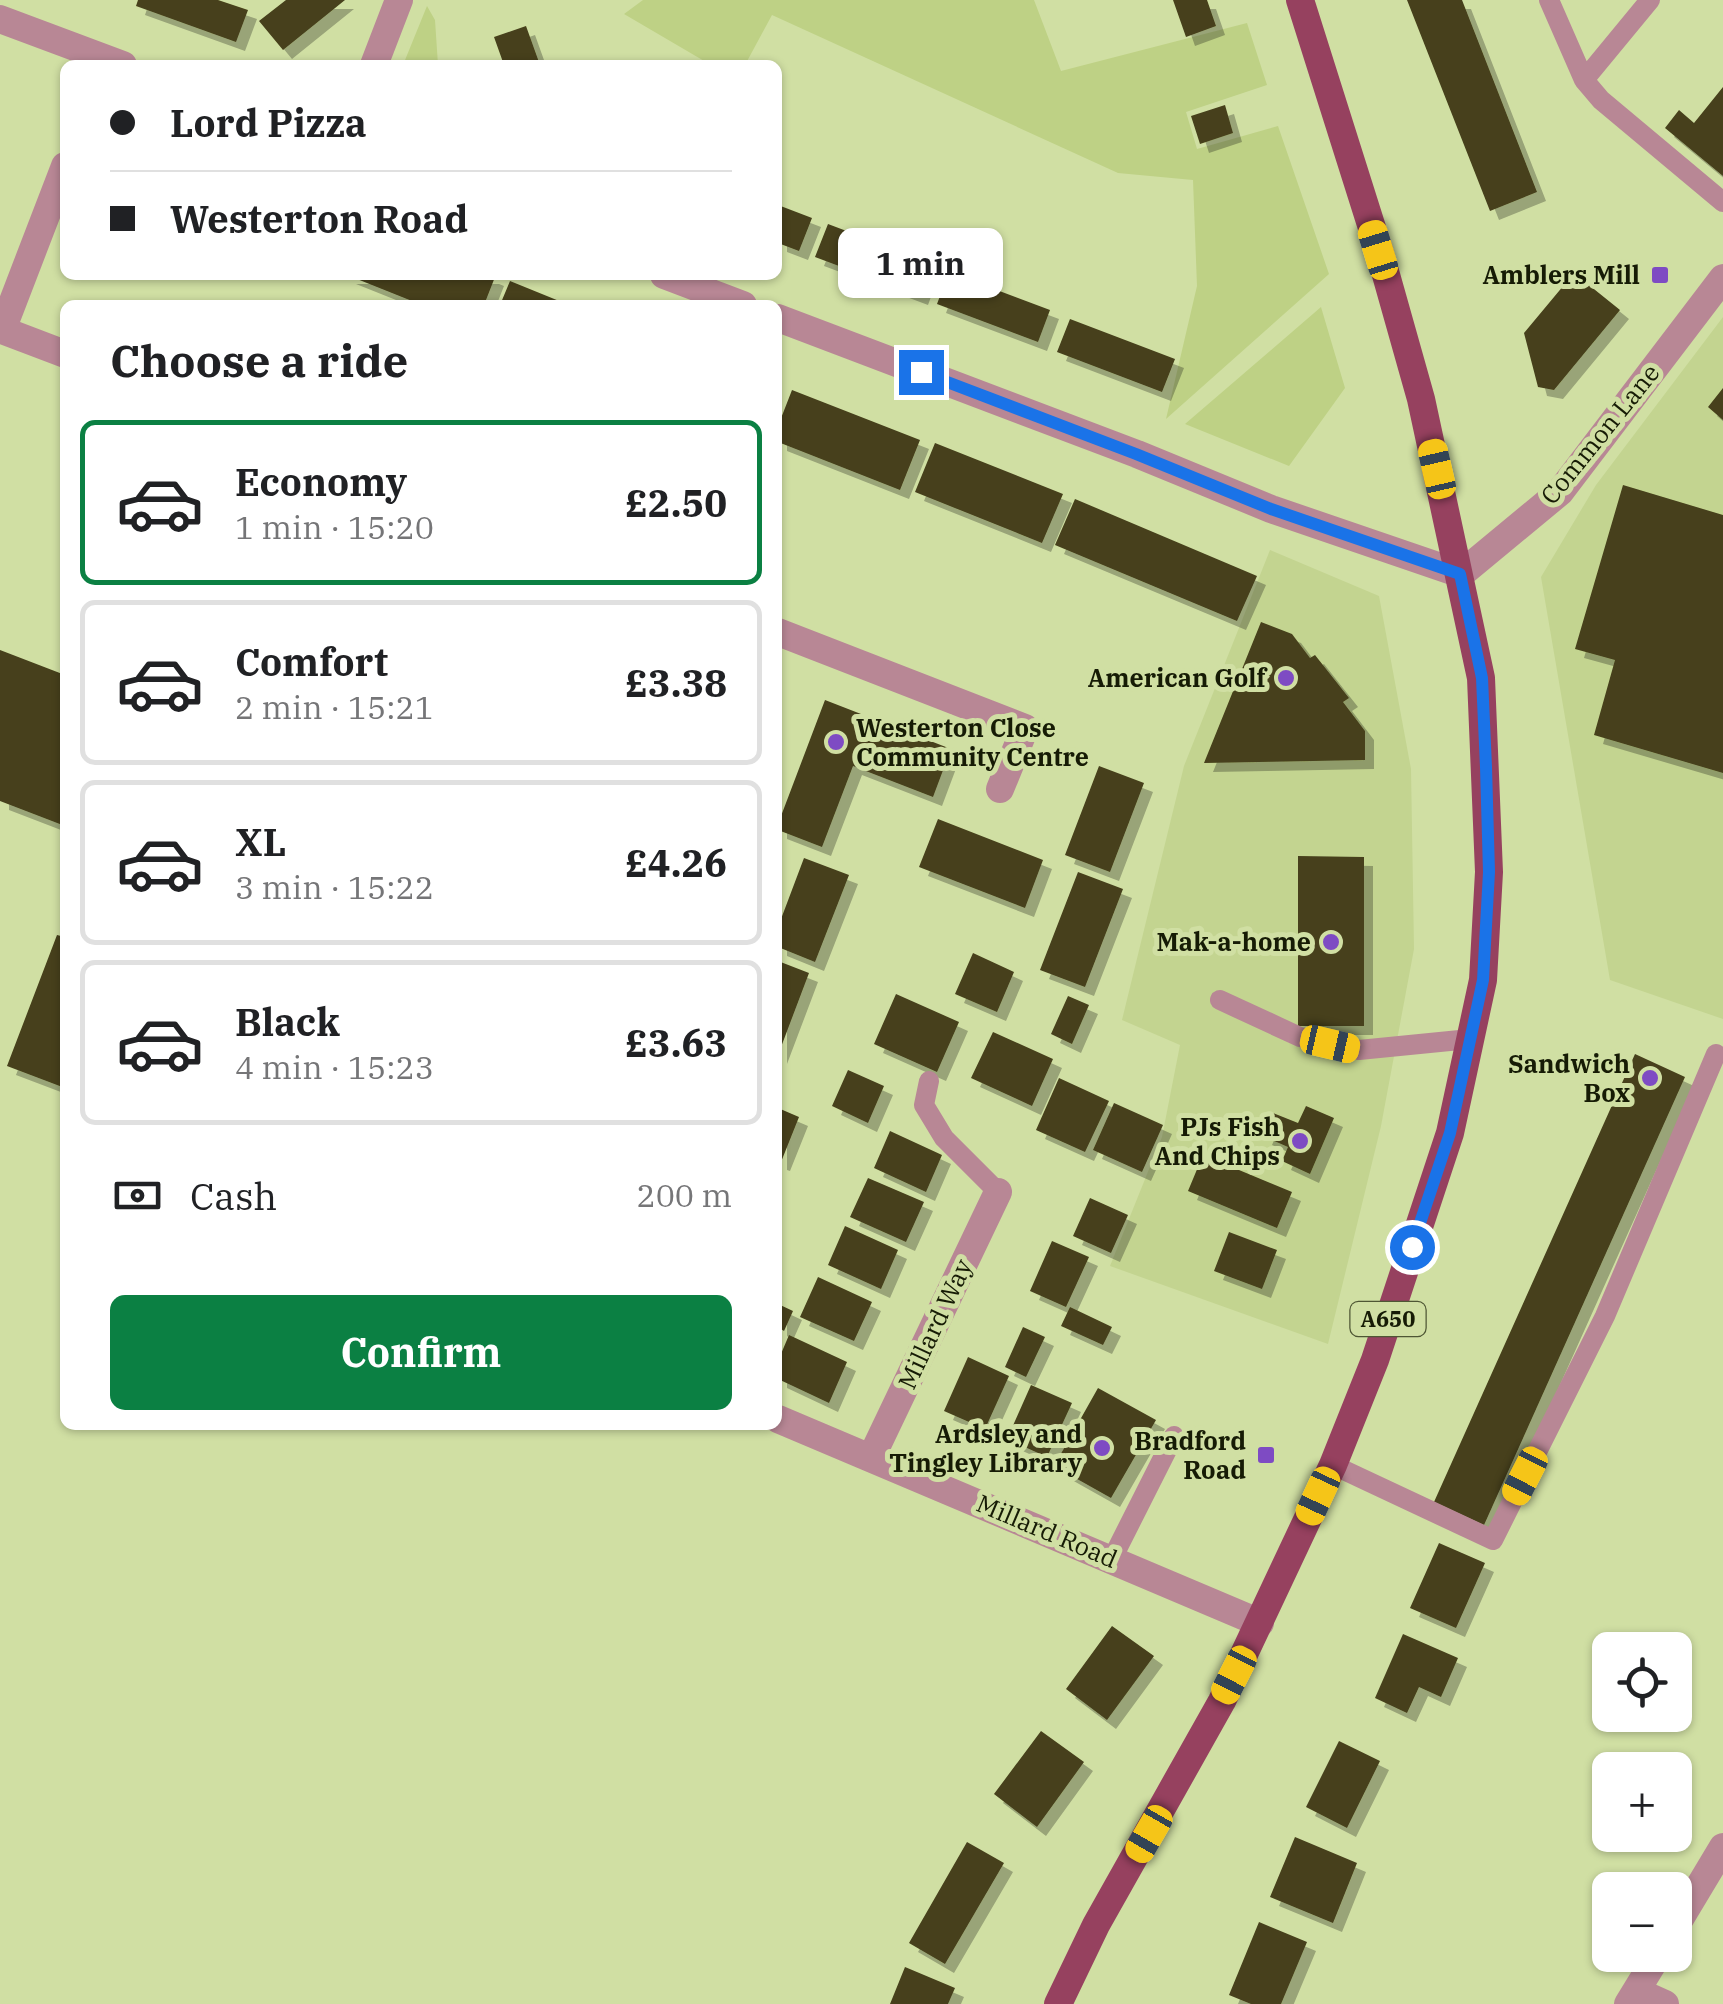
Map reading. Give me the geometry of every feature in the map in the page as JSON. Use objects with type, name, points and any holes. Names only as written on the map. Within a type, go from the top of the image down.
[{"type":"main road","name":"A650","points":[[1058,2004],[1096,1924],[1212,1718],[1333,1465],[1374,1360],[1450,1133],[1483,980],[1489,872],[1482,678],[1421,399],[1300,0]]},
{"type":"street","points":[[376,60],[399,0]]},
{"type":"street","points":[[0,20],[103,60]]},
{"type":"street","points":[[60,179],[1,332],[60,352]]},
{"type":"street","name":"Common Lane","points":[[1460,574],[1560,492],[1723,278]]},
{"type":"street","points":[[677,280],[730,300]]},
{"type":"street","points":[[782,320],[1271,509],[1460,574]]},
{"type":"street","points":[[782,634],[1025,728],[1000,789]]},
{"type":"street","name":"Millard Way","points":[[872,1456],[998,1192]]},
{"type":"street","name":"Millard Road","points":[[782,1420],[1260,1623]]},
{"type":"street","points":[[1692,1898],[1723,1847]]},
{"type":"street","points":[[1647,1972],[1632,1997],[1665,2004]]},
{"type":"lane","points":[[1549,0],[1584,80],[1601,100],[1723,202]]},
{"type":"lane","points":[[1584,80],[1650,0]]},
{"type":"lane","points":[[1220,1000],[1300,1037],[1359,1050],[1470,1039]]},
{"type":"lane","points":[[1333,1465],[1493,1540],[1606,1316],[1716,1054]]},
{"type":"lane","points":[[929,1080],[924,1104],[944,1138],[998,1192]]},
{"type":"lane","points":[[1112,1559],[1174,1436]]},
{"type":"shaded area","points":[[643,0],[1034,0],[1061,71],[1247,23],[1267,85],[1186,112],[1197,149],[1278,126],[1329,274],[1166,419],[1197,286],[1193,180],[1118,173],[772,15],[748,60],[702,60],[624,14]]},
{"type":"shaded area","points":[[427,6],[435,20],[438,60],[405,60]]},
{"type":"shaded area","points":[[1321,307],[1345,388],[1289,466],[1185,424]]},
{"type":"shaded area","points":[[1723,317],[1723,1019],[1610,980],[1541,577],[1596,485]]},
{"type":"shaded area","points":[[1270,550],[1379,596],[1411,769],[1414,949],[1381,1126],[1328,1344],[1110,1266],[1162,1137],[1180,1045],[1122,1020],[1184,766]]},
{"type":"building","points":[[138,0],[218,0],[248,10],[236,42],[136,6]]},
{"type":"building","points":[[286,0],[345,0],[283,50],[259,21]]},
{"type":"building","points":[[1173,0],[1207,0],[1216,26],[1186,37]]},
{"type":"building","points":[[1407,0],[1462,0],[1537,192],[1490,211]]},
{"type":"building","points":[[526,26],[538,60],[502,60],[494,37]]},
{"type":"building","points":[[1723,87],[1723,176],[1665,128],[1679,110],[1694,123]]},
{"type":"building","points":[[1225,105],[1233,133],[1200,144],[1191,116]]},
{"type":"building","points":[[782,207],[812,218],[799,251],[782,245]]},
{"type":"building","points":[[828,224],[931,263],[919,296],[815,257]]},
{"type":"building","points":[[949,272],[1050,310],[1038,342],[937,304]]},
{"type":"building","points":[[1574,273],[1620,310],[1554,390],[1538,387],[1524,333]]},
{"type":"building","points":[[360,280],[494,280],[486,300],[410,300]]},
{"type":"building","points":[[510,281],[557,300],[502,300]]},
{"type":"building","points":[[1070,319],[1175,359],[1162,392],[1057,352]]},
{"type":"building","points":[[1723,388],[1723,420],[1708,407]]},
{"type":"building","points":[[792,390],[920,440],[900,490],[782,444],[782,416]]},
{"type":"building","points":[[935,443],[1063,494],[1042,543],[915,492]]},
{"type":"building","points":[[1623,485],[1723,515],[1723,773],[1594,735],[1615,660],[1575,649]]},
{"type":"building","points":[[1075,499],[1257,576],[1237,621],[1055,545]]},
{"type":"building","name":"American Golf","points":[[1261,622],[1292,634],[1310,658],[1315,655],[1349,698],[1343,702],[1365,731],[1365,760],[1204,763]]},
{"type":"building","points":[[0,650],[60,673],[60,824],[0,801]]},
{"type":"building","points":[[825,700],[951,749],[933,797],[853,766],[822,847],[782,832],[782,813]]},
{"type":"building","points":[[1099,766],[1144,783],[1110,872],[1065,855]]},
{"type":"building","points":[[938,819],[1043,860],[1025,908],[919,867]]},
{"type":"building","name":"Mak-a-home","points":[[1298,856],[1364,857],[1364,1026],[1298,1026]]},
{"type":"building","points":[[804,858],[849,875],[815,962],[782,949],[782,916]]},
{"type":"building","points":[[1078,872],[1123,889],[1085,987],[1040,970]]},
{"type":"building","points":[[57,935],[60,936],[60,1086],[7,1066]]},
{"type":"building","points":[[973,953],[1014,972],[997,1012],[955,994]]},
{"type":"building","points":[[782,963],[809,973],[782,1044]]},
{"type":"building","points":[[896,994],[959,1022],[937,1072],[874,1044]]},
{"type":"building","points":[[1068,996],[1089,1005],[1072,1044],[1051,1034]]},
{"type":"building","points":[[993,1032],[1053,1059],[1032,1106],[971,1078]]},
{"type":"building","points":[[1635,1054],[1685,1077],[1484,1525],[1434,1502]]},
{"type":"building","points":[[848,1070],[884,1086],[868,1123],[832,1106]]},
{"type":"building","points":[[1059,1078],[1109,1101],[1085,1152],[1036,1130]]},
{"type":"building","points":[[1114,1103],[1163,1125],[1142,1172],[1093,1150]]},
{"type":"building","name":"PJs Fish And Chips","points":[[1306,1106],[1334,1118],[1310,1174],[1282,1161],[1288,1147],[1263,1136],[1273,1113],[1298,1123]]},
{"type":"building","points":[[782,1110],[799,1117],[782,1160]]},
{"type":"building","points":[[890,1131],[942,1155],[926,1192],[874,1168]]},
{"type":"building","points":[[1203,1155],[1292,1192],[1277,1228],[1188,1191]]},
{"type":"building","points":[[868,1178],[924,1202],[906,1242],[850,1217]]},
{"type":"building","points":[[1090,1198],[1128,1215],[1111,1253],[1073,1236]]},
{"type":"building","points":[[845,1226],[898,1250],[881,1289],[828,1265]]},
{"type":"building","points":[[1229,1232],[1277,1250],[1262,1289],[1214,1271]]},
{"type":"building","points":[[1052,1241],[1089,1257],[1066,1307],[1030,1291]]},
{"type":"building","points":[[818,1277],[872,1302],[854,1341],[800,1317]]},
{"type":"building","points":[[782,1306],[793,1311],[782,1330]]},
{"type":"building","points":[[1070,1307],[1112,1327],[1103,1345],[1061,1326]]},
{"type":"building","points":[[1023,1327],[1045,1337],[1026,1377],[1005,1367]]},
{"type":"building","points":[[789,1335],[847,1362],[829,1403],[782,1381],[782,1352]]},
{"type":"building","points":[[968,1357],[1009,1376],[985,1429],[944,1411]]},
{"type":"building","points":[[1031,1385],[1072,1403],[1047,1457],[1007,1439]]},
{"type":"building","name":"Ardsley and Tingley Library","points":[[1098,1388],[1156,1420],[1111,1498],[1054,1466]]},
{"type":"building","points":[[1439,1543],[1485,1563],[1456,1628],[1410,1608]]},
{"type":"building","points":[[1112,1626],[1154,1656],[1107,1720],[1066,1689]]},
{"type":"building","points":[[1403,1634],[1458,1658],[1441,1697],[1419,1687],[1407,1713],[1375,1698]]},
{"type":"building","points":[[1041,1731],[1084,1762],[1037,1827],[994,1794]]},
{"type":"building","points":[[1339,1741],[1380,1761],[1347,1828],[1306,1807]]},
{"type":"building","points":[[1295,1837],[1357,1863],[1333,1923],[1270,1897]]},
{"type":"building","points":[[967,1842],[1004,1863],[945,1964],[909,1943]]},
{"type":"building","points":[[1259,1922],[1307,1942],[1281,2004],[1251,2004],[1229,1995]]},
{"type":"building","points":[[905,1967],[955,1988],[948,2004],[890,2004]]},
{"type":"place","name":"Amblers Mill","points":[[1660,275]]},
{"type":"place","name":"American Golf","points":[[1286,678]]},
{"type":"place","name":"Westerton Close Community Centre","points":[[836,742]]},
{"type":"place","name":"Mak-a-home","points":[[1331,942]]},
{"type":"place","name":"Sandwich Box","points":[[1650,1078]]},
{"type":"place","name":"PJs Fish And Chips","points":[[1300,1141]]},
{"type":"place","name":"Ardsley and Tingley Library","points":[[1102,1448]]},
{"type":"place","name":"Bradford Road","points":[[1266,1455]]},
{"type":"route","points":[[921,372],[1271,509],[1460,574],[1482,678],[1489,872],[1483,980],[1450,1133],[1412,1247]]}]
